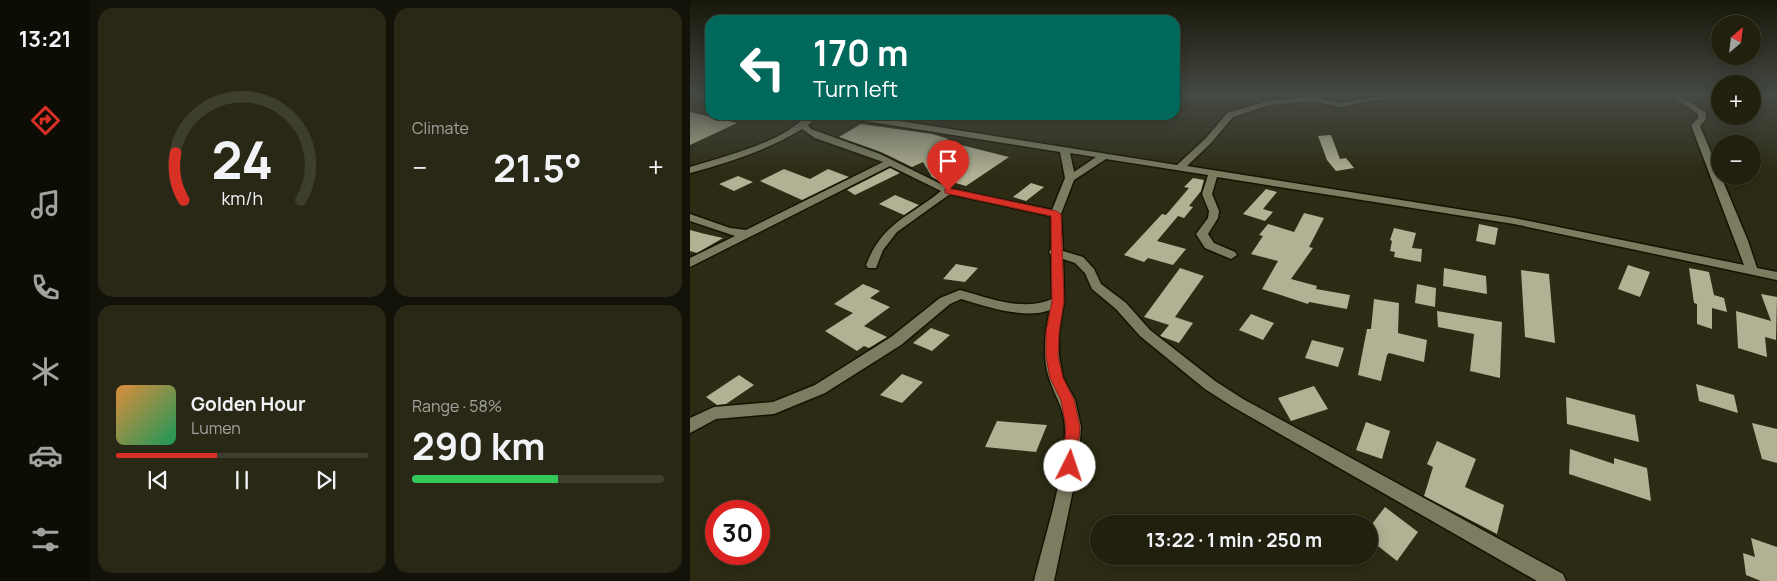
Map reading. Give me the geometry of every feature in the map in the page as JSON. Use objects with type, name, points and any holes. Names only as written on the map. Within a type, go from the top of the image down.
[{"type":"street","points":[[690,170],[765,144],[804,126],[809,121]]},
{"type":"street","points":[[885,121],[1514,221],[1777,276]]},
{"type":"street","points":[[1179,168],[1210,140],[1223,121]]},
{"type":"street","points":[[1700,121],[1695,125],[1752,272]]},
{"type":"street","points":[[804,126],[808,131],[818,136],[877,156],[948,191],[1056,214]]},
{"type":"street","points":[[1044,581],[1070,466],[1073,427],[1068,400],[1056,378],[1052,356],[1052,332],[1058,301],[1055,252],[1056,214],[1070,178],[1064,149]]},
{"type":"street","points":[[1070,178],[1105,156]]},
{"type":"street","points":[[690,263],[889,163]]},
{"type":"street","points":[[1213,174],[1207,194],[1214,211],[1213,218],[1202,234],[1204,242],[1209,247],[1231,255]]},
{"type":"street","points":[[872,265],[876,249],[885,235],[912,214],[948,191]]},
{"type":"street","points":[[690,217],[728,231],[747,234]]},
{"type":"street","points":[[1055,252],[1079,260],[1090,272],[1096,286],[1121,306],[1145,333],[1210,385],[1238,403],[1556,581]]},
{"type":"street","points":[[690,426],[714,413],[774,408],[820,389],[896,341],[945,301],[960,294],[1004,307],[1043,308],[1058,301]]},
{"type":"building","points":[[690,121],[729,121],[737,123],[690,145]]},
{"type":"building","points":[[861,124],[932,134],[949,139],[945,141],[1009,157],[966,186],[945,180],[941,182],[932,177],[923,162],[912,167],[881,152],[839,137]]},
{"type":"building","points":[[1331,135],[1340,159],[1346,158],[1354,168],[1336,171],[1327,160],[1318,136]]},
{"type":"building","points":[[890,168],[900,173],[855,195],[847,190]]},
{"type":"building","points":[[784,169],[810,179],[828,169],[849,177],[802,200],[760,181]]},
{"type":"building","points":[[738,176],[753,182],[734,191],[719,184]]},
{"type":"building","points":[[1193,178],[1204,180],[1201,191],[1189,206],[1193,207],[1184,218],[1178,216],[1157,241],[1186,249],[1173,265],[1148,258],[1144,262],[1124,255],[1162,214],[1166,215],[1189,188],[1184,187]]},
{"type":"building","points":[[1031,183],[1044,187],[1026,201],[1013,197]]},
{"type":"building","points":[[1266,189],[1277,192],[1263,209],[1273,212],[1265,221],[1243,214]]},
{"type":"building","points":[[895,195],[919,205],[904,215],[879,204]]},
{"type":"building","points":[[1304,213],[1324,218],[1309,247],[1313,248],[1291,279],[1317,286],[1316,289],[1350,295],[1347,309],[1309,302],[1308,304],[1262,289],[1278,261],[1251,254],[1263,236],[1259,235],[1268,224],[1294,232]]},
{"type":"building","points":[[1479,224],[1498,228],[1495,245],[1476,241]]},
{"type":"building","points":[[1394,228],[1416,233],[1412,248],[1422,249],[1421,262],[1394,257],[1395,252],[1390,251],[1392,241],[1390,240]]},
{"type":"building","points":[[690,230],[723,238],[697,253],[690,251]]},
{"type":"building","points":[[956,264],[978,268],[965,282],[943,279]]},
{"type":"building","points":[[1628,265],[1650,272],[1640,297],[1618,289]]},
{"type":"building","points":[[1180,268],[1204,276],[1175,317],[1193,323],[1179,343],[1160,336],[1169,325],[1144,317]]},
{"type":"building","points":[[1444,268],[1486,276],[1487,294],[1443,286]]},
{"type":"building","points":[[1689,268],[1709,272],[1714,295],[1724,298],[1727,312],[1712,308],[1712,329],[1697,324],[1697,304],[1694,303]]},
{"type":"building","points":[[1521,270],[1549,274],[1555,343],[1525,337]]},
{"type":"building","points":[[863,284],[880,291],[870,298],[890,307],[864,326],[887,337],[869,348],[864,346],[857,351],[825,331],[853,313],[834,304]]},
{"type":"building","points":[[1417,284],[1436,288],[1435,307],[1415,303]]},
{"type":"building","points":[[1761,294],[1777,297],[1776,340],[1765,337],[1767,357],[1738,348],[1736,311],[1771,321]]},
{"type":"building","points":[[1374,299],[1399,303],[1398,333],[1427,340],[1424,362],[1389,353],[1381,381],[1358,375],[1367,329],[1371,329]]},
{"type":"building","points":[[1437,311],[1502,322],[1500,378],[1470,371],[1474,334],[1438,327]]},
{"type":"building","points":[[1251,314],[1274,323],[1263,340],[1239,330]]},
{"type":"building","points":[[931,328],[950,335],[932,351],[913,343]]},
{"type":"building","points":[[1312,340],[1344,348],[1338,367],[1305,358]]},
{"type":"building","points":[[902,374],[923,382],[902,403],[880,395]]},
{"type":"building","points":[[739,375],[754,385],[726,404],[717,405],[706,397]]},
{"type":"building","points":[[1696,384],[1734,395],[1738,413],[1699,401]]},
{"type":"building","points":[[1314,386],[1328,409],[1291,421],[1278,398]]},
{"type":"building","points":[[1566,397],[1635,415],[1639,442],[1567,424]]},
{"type":"building","points":[[997,421],[1047,425],[1036,452],[985,447]]},
{"type":"building","points":[[1366,422],[1390,431],[1382,459],[1356,450]]},
{"type":"building","points":[[1752,423],[1777,429],[1777,463],[1762,459]]},
{"type":"building","points":[[1437,441],[1476,459],[1465,487],[1504,505],[1497,534],[1424,496],[1433,467],[1427,464]]},
{"type":"building","points":[[1570,449],[1614,464],[1614,458],[1647,468],[1651,501],[1569,474]]},
{"type":"building","points":[[1385,507],[1418,532],[1397,561],[1378,546],[1378,516]]},
{"type":"building","points":[[1751,538],[1777,547],[1777,581],[1761,581],[1746,575],[1743,553],[1755,557]]},
{"type":"route","points":[[948,191],[1056,214],[1055,252],[1058,301],[1052,332],[1052,356],[1056,378],[1068,400],[1073,427],[1070,466]]}]
